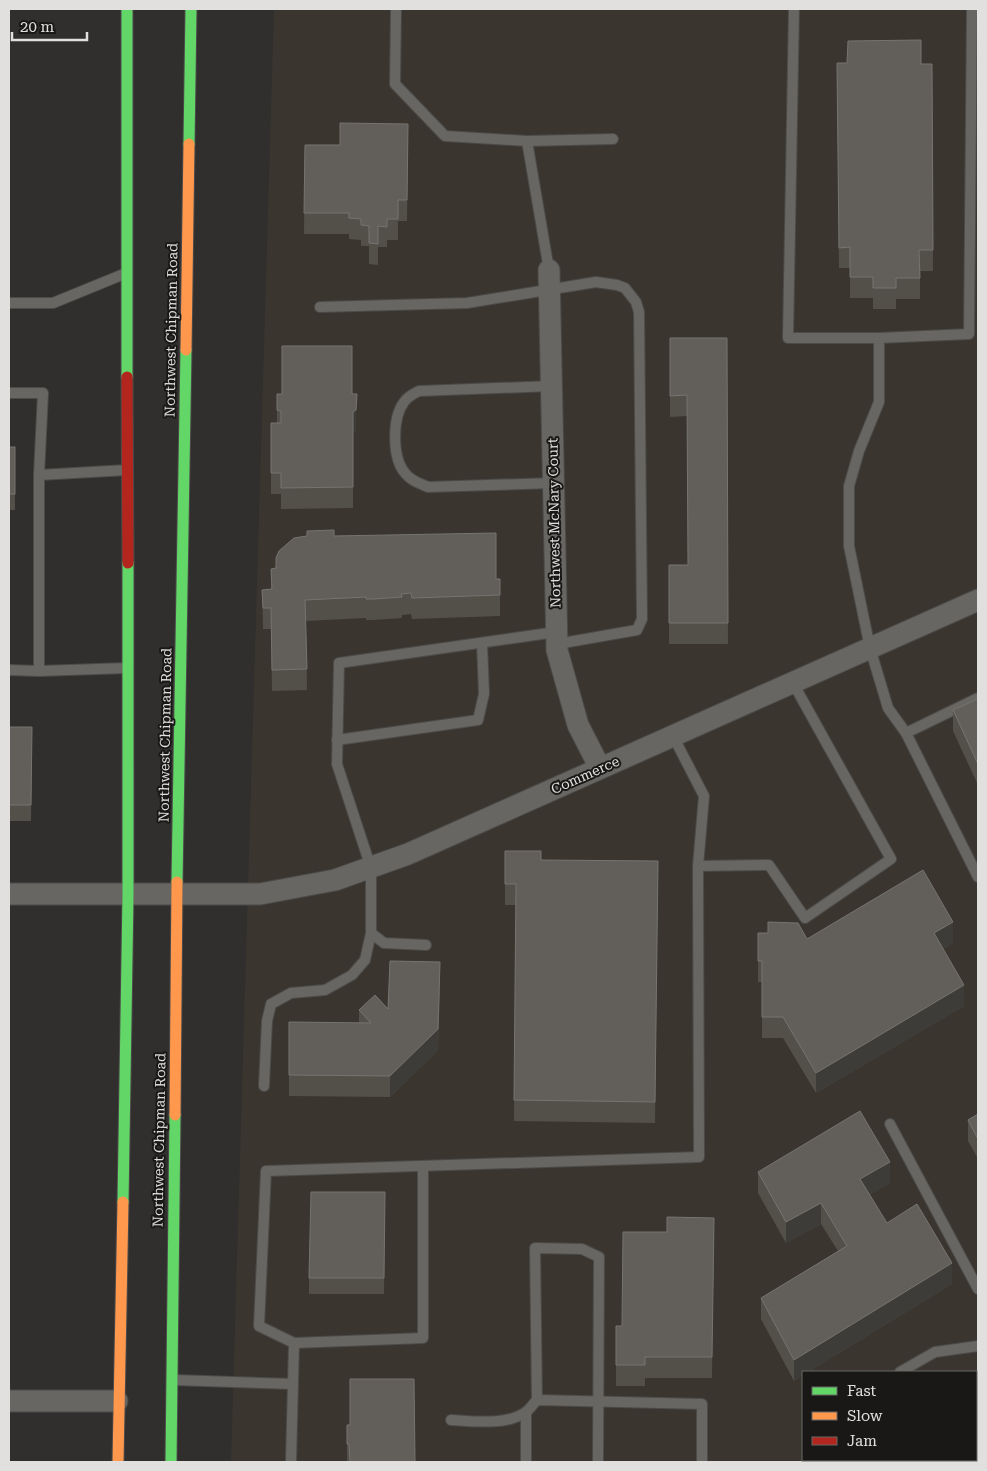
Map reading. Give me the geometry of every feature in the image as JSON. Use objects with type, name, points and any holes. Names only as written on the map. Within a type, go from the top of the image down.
[{"type":"main road","points":[[118,1462],[117,1401],[128,895],[127,9]]},
{"type":"main road","name":"Northwest Chipman Road","points":[[171,1462],[177,894],[192,9]]},
{"type":"street","name":"Northwest McNary Court","points":[[549,270],[551,291],[557,638],[564,677],[578,725],[600,768]]},
{"type":"street","name":"Commerce","points":[[9,894],[260,894],[334,880],[408,854],[978,600]]},
{"type":"street","points":[[9,1401],[117,1401]]},
{"type":"lane","points":[[396,9],[395,84],[445,136],[527,141],[613,139]]},
{"type":"lane","points":[[794,9],[788,338],[879,338],[969,334],[972,9]]},
{"type":"lane","points":[[527,141],[549,270]]},
{"type":"lane","points":[[9,302],[53,303],[128,273]]},
{"type":"lane","points":[[264,1086],[266,1021],[271,1004],[291,993],[325,990],[352,975],[365,960],[370,933],[371,868],[337,764],[339,663],[482,643],[636,630],[642,619],[639,312],[631,294],[617,285],[596,282],[551,291],[467,303],[320,307]]},
{"type":"lane","points":[[879,338],[878,402],[859,451],[849,486],[849,546],[870,648],[888,708],[906,733],[978,877]]},
{"type":"lane","points":[[552,386],[419,391],[409,396],[402,404],[397,421],[396,440],[399,462],[404,472],[413,481],[428,487],[553,483]]},
{"type":"lane","points":[[9,393],[43,394],[39,475],[39,671]]},
{"type":"lane","points":[[39,475],[128,470]]},
{"type":"lane","points":[[337,740],[478,720],[484,694],[482,643]]},
{"type":"lane","points":[[9,670],[39,671],[128,668]]},
{"type":"lane","points":[[698,866],[768,865],[805,918],[891,858],[792,683]]},
{"type":"lane","points":[[906,733],[978,698]]},
{"type":"lane","points":[[423,1166],[423,1338],[294,1343],[259,1326],[266,1171],[699,1157],[698,866],[704,796],[673,736]]},
{"type":"lane","points":[[370,933],[384,943],[426,945]]},
{"type":"lane","points":[[890,1124],[978,1288]]},
{"type":"lane","points":[[451,1420],[496,1421],[526,1412],[537,1400],[535,1248],[582,1249],[599,1257],[598,1462]]},
{"type":"lane","points":[[291,1462],[294,1343]]},
{"type":"lane","points":[[902,1371],[935,1352],[978,1346]]},
{"type":"lane","points":[[171,1380],[292,1384]]},
{"type":"lane","points":[[537,1400],[702,1404],[702,1462]]},
{"type":"lane","points":[[526,1412],[526,1462]]},
{"type":"shaded area","points":[[274,9],[978,9],[978,1415],[977,1371],[802,1371],[802,1461],[902,1461],[231,1462]]},
{"type":"building","points":[[921,40],[921,64],[932,64],[933,250],[919,250],[920,278],[896,278],[896,288],[873,288],[873,277],[850,277],[850,247],[839,248],[837,63],[847,63],[848,41]]},
{"type":"building","points":[[340,123],[408,124],[407,200],[398,200],[398,219],[387,219],[387,227],[378,226],[378,244],[369,243],[369,226],[361,225],[361,219],[349,218],[349,213],[304,213],[305,145],[340,145]]},
{"type":"building","points":[[670,338],[727,338],[728,623],[669,623],[669,565],[688,565],[687,395],[670,396]]},
{"type":"building","points":[[282,346],[352,346],[352,394],[357,394],[356,410],[353,412],[353,487],[281,488],[281,473],[271,473],[271,423],[281,423],[281,411],[277,410],[277,394],[282,394]]},
{"type":"building","points":[[9,447],[15,447],[15,494],[9,494]]},
{"type":"building","points":[[334,530],[334,536],[496,533],[496,579],[500,579],[500,595],[412,598],[411,593],[401,594],[402,597],[373,599],[366,599],[366,597],[305,600],[307,669],[272,670],[271,608],[263,608],[262,590],[272,589],[271,569],[276,568],[276,558],[279,551],[294,538],[307,536],[307,531]]},
{"type":"building","points":[[978,699],[978,764],[953,710]]},
{"type":"building","points":[[9,727],[32,727],[31,805],[9,805]]},
{"type":"building","points":[[505,851],[541,851],[541,860],[658,861],[655,1102],[514,1100],[516,884],[505,884]]},
{"type":"building","points":[[923,870],[953,922],[934,933],[964,985],[816,1073],[783,1017],[762,1017],[762,961],[758,961],[758,933],[768,933],[768,922],[798,923],[807,939]]},
{"type":"building","points":[[390,961],[440,962],[438,1029],[390,1076],[289,1075],[289,1022],[371,1023],[359,1010],[375,995],[388,1009]]},
{"type":"building","points":[[860,1111],[890,1162],[860,1179],[887,1223],[917,1204],[952,1263],[794,1360],[761,1298],[847,1246],[821,1203],[786,1222],[758,1172]]},
{"type":"building","points":[[978,1114],[978,1139],[968,1120]]},
{"type":"building","points":[[311,1192],[385,1192],[384,1278],[309,1278]]},
{"type":"building","points":[[667,1217],[714,1218],[712,1357],[645,1357],[645,1365],[616,1365],[616,1326],[622,1326],[623,1232],[667,1232]]},
{"type":"building","points":[[350,1379],[414,1379],[415,1462],[350,1462],[349,1444],[347,1444],[347,1425],[350,1425]]},
{"type":"traffic: fast","points":[[127,9],[127,377]]},
{"type":"traffic: fast","points":[[189,144],[191,9]]},
{"type":"traffic: fast","points":[[177,882],[186,350]]},
{"type":"traffic: fast","points":[[123,1202],[128,895],[128,563]]},
{"type":"traffic: fast","points":[[171,1462],[175,1115]]},
{"type":"traffic: slow","points":[[186,350],[189,144]]},
{"type":"traffic: slow","points":[[175,1115],[177,882]]},
{"type":"traffic: slow","points":[[118,1462],[123,1202]]},
{"type":"traffic: jam","points":[[127,377],[128,563]]}]
